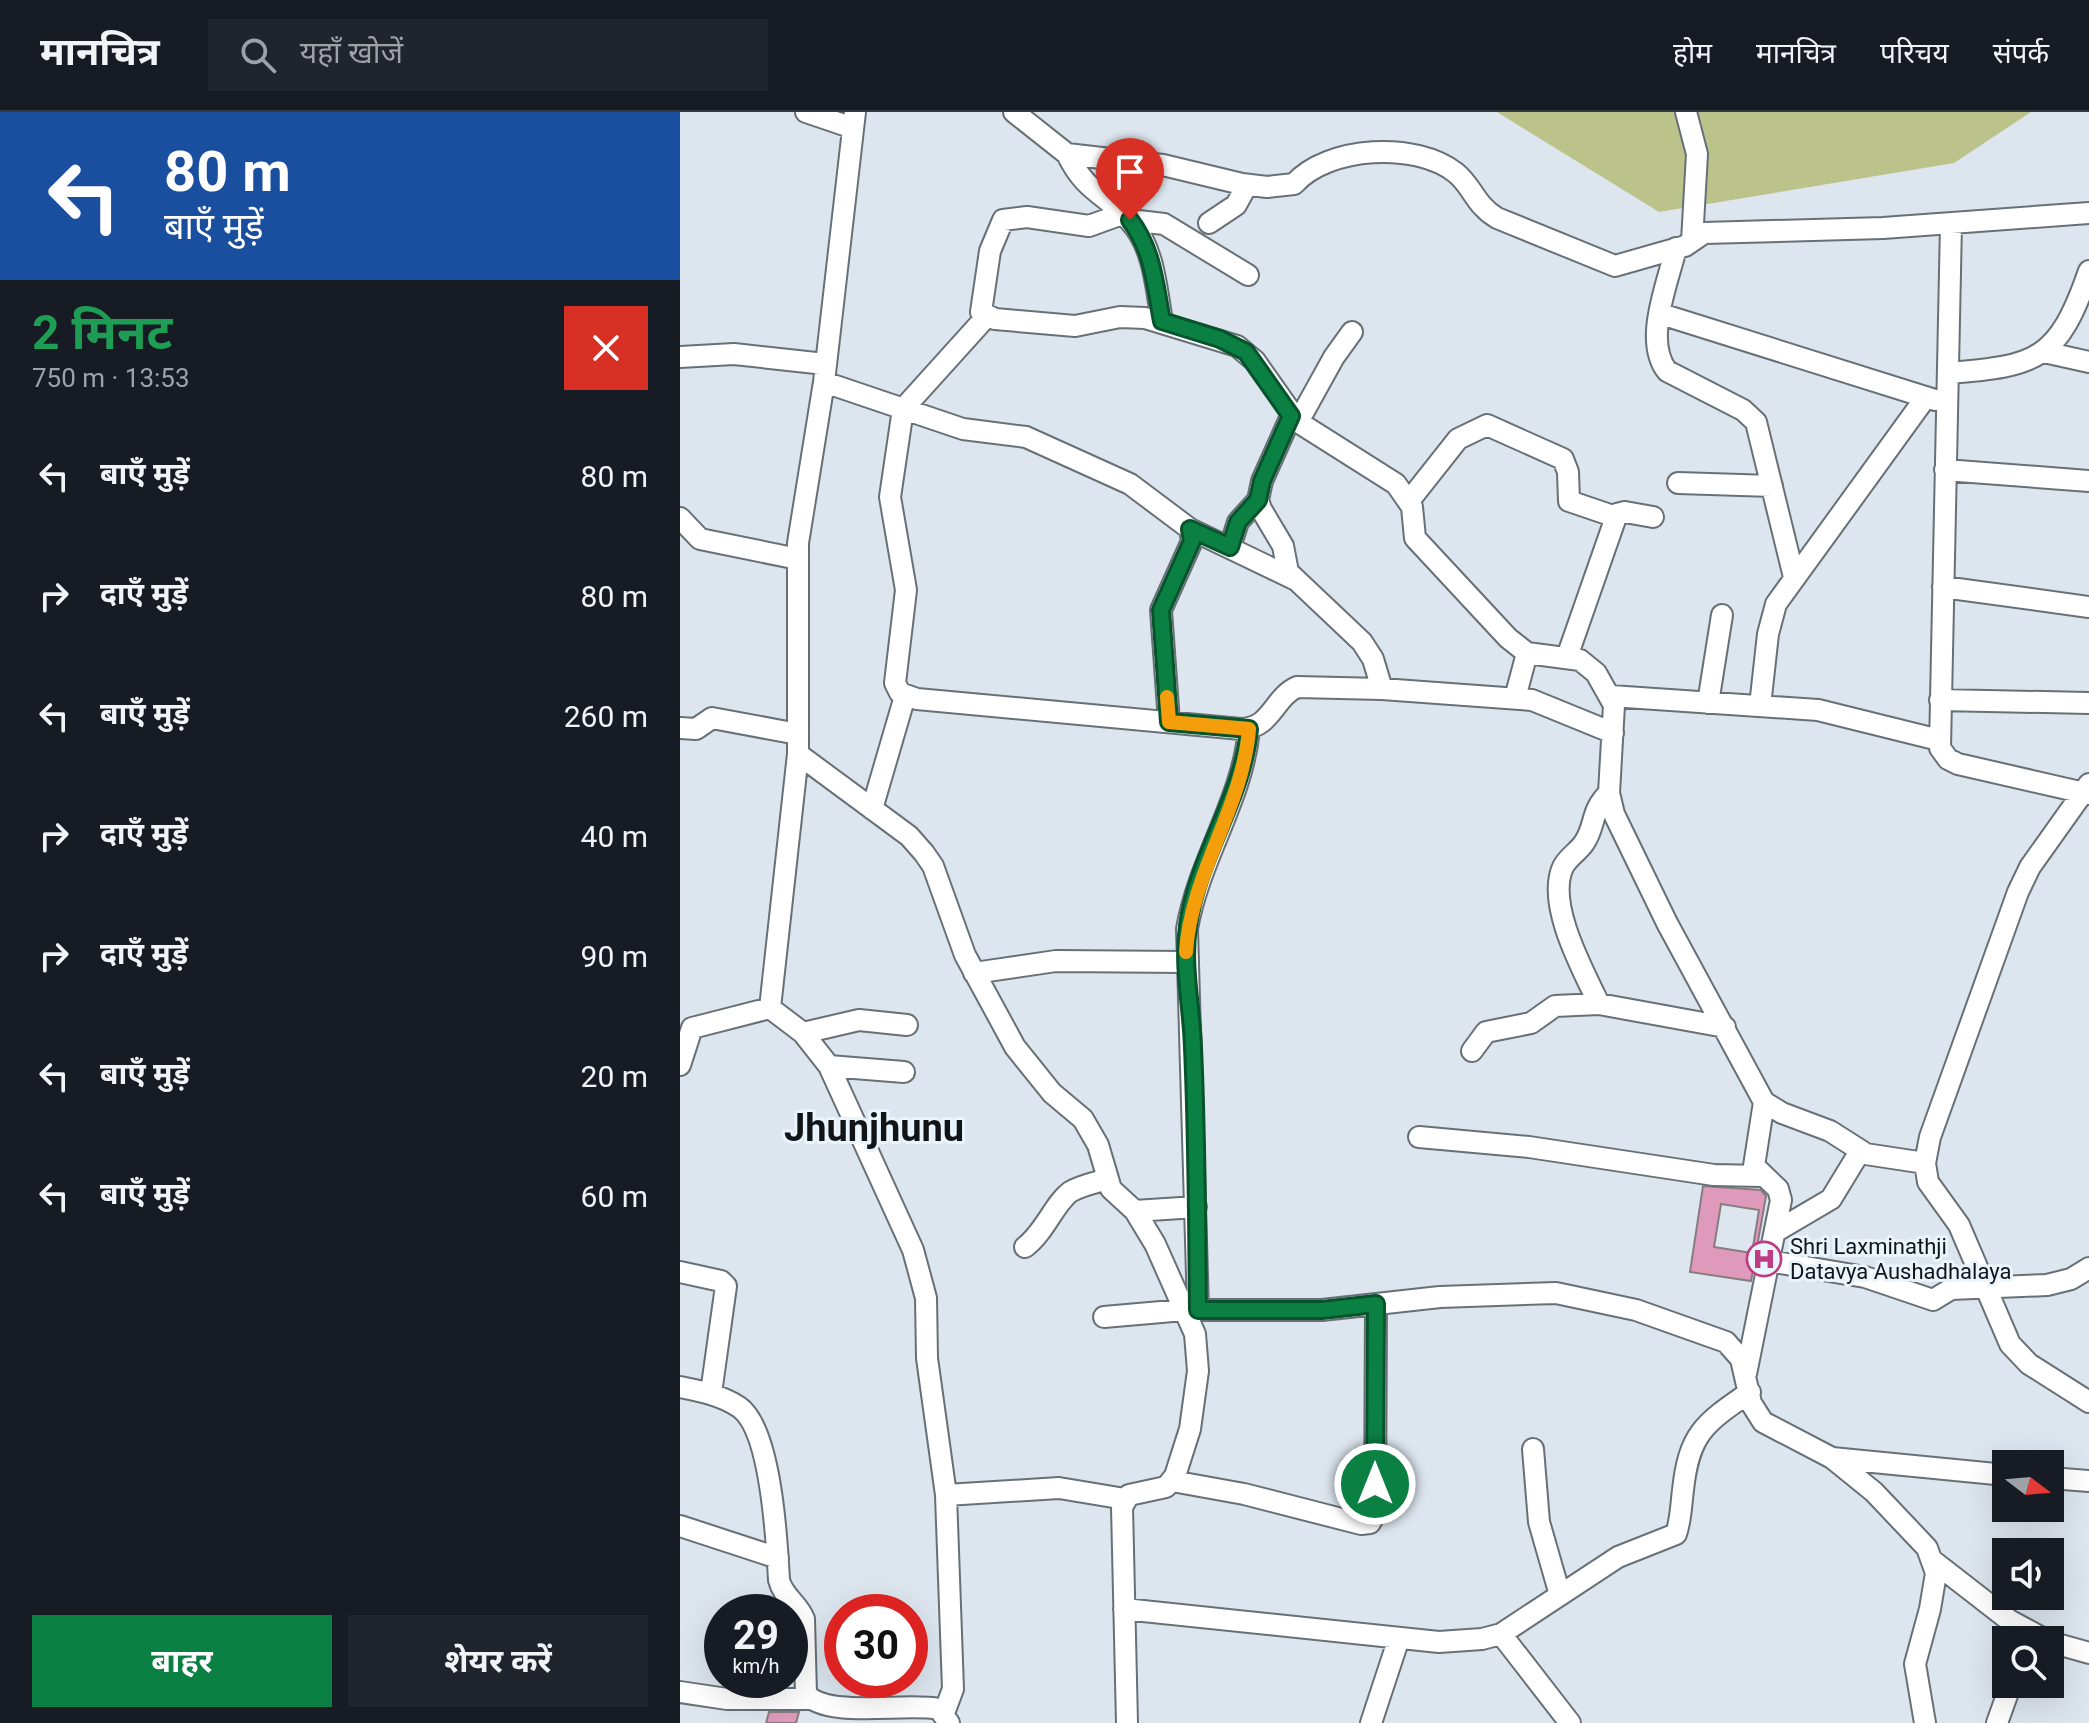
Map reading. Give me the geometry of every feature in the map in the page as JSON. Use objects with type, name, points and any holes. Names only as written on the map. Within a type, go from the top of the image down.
[{"type":"street","points":[[770,1008],[798,744],[798,559],[854,120],[806,112]]},
{"type":"street","points":[[1014,112],[1067,154],[1083,182],[1126,217],[1139,232],[1152,264],[1162,321]]},
{"type":"street","points":[[1686,112],[1697,154],[1684,245],[1661,314],[1657,338],[1660,361],[1667,371],[1751,416],[1760,432],[1794,577]]},
{"type":"street","points":[[1067,154],[1163,165],[1267,187],[1294,184],[1306,171],[1325,162],[1372,151],[1402,154],[1444,165],[1463,180],[1482,209],[1582,255],[1615,266],[1684,245],[1704,233],[1951,224],[2089,213]]},
{"type":"street","points":[[1209,223],[1236,205],[1247,185]]},
{"type":"street","points":[[1124,1609],[1463,1642],[1501,1634],[1618,1557],[1676,1534],[1685,1467],[1693,1440],[1748,1383],[1781,1195],[1762,1176],[1754,1159],[1763,1123],[1764,1102],[1667,923],[1620,827],[1609,793],[1613,733],[1611,696],[1589,665],[1567,657],[1527,653],[1508,638],[1415,538],[1409,501],[1384,474],[1294,419],[1246,352],[1220,339],[1162,321],[1120,317],[1075,326],[987,316],[981,312],[994,235],[1003,220],[1027,217],[1089,226],[1126,217],[1164,224],[1248,275]]},
{"type":"street","points":[[1951,224],[1939,740],[1943,755],[1958,764],[2087,790],[2030,867],[2018,892],[1930,1137],[1925,1163],[1928,1182],[1959,1225],[2010,1344],[2019,1355],[2089,1402]]},
{"type":"street","points":[[1948,373],[2020,365],[2044,352],[2057,340],[2071,316],[2089,271]]},
{"type":"street","points":[[1661,314],[1947,404]]},
{"type":"street","points":[[987,316],[903,409],[890,497],[906,590],[895,683],[905,696],[1249,729],[1268,719],[1287,694],[1297,687],[1382,689],[1515,698],[1547,704],[1613,733]]},
{"type":"street","points":[[1230,547],[1238,522],[1258,500],[1262,481],[1294,419],[1352,332]]},
{"type":"street","points":[[2044,352],[2089,362]]},
{"type":"street","points":[[680,357],[734,354],[824,373],[903,409],[963,429],[1026,437],[1130,484],[1190,529],[1296,580]]},
{"type":"street","points":[[1760,706],[1773,612],[1794,577],[1828,535],[1926,397]]},
{"type":"street","points":[[1409,501],[1458,439],[1487,425],[1563,459],[1568,472],[1569,501],[1616,517]]},
{"type":"street","points":[[1945,470],[2089,481]]},
{"type":"street","points":[[1678,483],[1772,486]]},
{"type":"street","points":[[1258,500],[1285,551],[1287,570],[1362,642],[1373,659],[1382,689]]},
{"type":"street","points":[[1567,657],[1616,517],[1622,512],[1653,517]]},
{"type":"street","points":[[680,518],[700,539],[798,559]]},
{"type":"street","points":[[1169,722],[1161,610],[1192,541],[1190,529]]},
{"type":"street","points":[[1943,587],[2089,607]]},
{"type":"street","points":[[1708,703],[1722,615]]},
{"type":"street","points":[[1515,698],[1527,653]]},
{"type":"street","points":[[872,809],[905,696]]},
{"type":"street","points":[[1611,696],[1834,713],[1939,740]]},
{"type":"street","points":[[1940,700],[2089,703]]},
{"type":"street","points":[[680,728],[696,729],[712,718],[798,744],[872,809],[909,836],[933,866],[974,973],[1029,1068],[1092,1132],[1111,1189],[1135,1211],[1191,1310]]},
{"type":"street","points":[[946,1495],[1059,1488],[1125,1499],[1166,1487],[1172,1481],[1190,1429],[1196,1400],[1195,1334],[1191,1310],[1196,1207],[1193,1045],[1185,962],[1195,891],[1243,771],[1249,729]]},
{"type":"street","points":[[1599,1004],[1572,946],[1559,887],[1565,864],[1584,842],[1594,810],[1609,793]]},
{"type":"street","points":[[974,973],[1029,963],[1085,960],[1185,962]]},
{"type":"street","points":[[1472,1051],[1486,1032],[1531,1023],[1555,1006],[1599,1004],[1725,1027]]},
{"type":"street","points":[[680,1387],[711,1393],[741,1408],[755,1425],[764,1457],[781,1590],[800,1608],[804,1619],[806,1694],[848,1715],[928,1707],[947,1718],[953,1689],[946,1495],[929,1375],[923,1281],[913,1250],[829,1066],[803,1033],[770,1008]]},
{"type":"street","points":[[680,1065],[692,1028],[770,1008]]},
{"type":"street","points":[[803,1033],[859,1020],[907,1025]]},
{"type":"street","points":[[829,1066],[904,1072]]},
{"type":"street","points":[[1764,1102],[1782,1113],[1830,1131],[1863,1152],[1925,1163]]},
{"type":"street","points":[[1419,1137],[1529,1147],[1714,1175],[1762,1176]]},
{"type":"street","points":[[1775,1232],[1831,1199],[1852,1160],[1863,1152]]},
{"type":"street","points":[[1025,1247],[1043,1232],[1066,1196],[1079,1187],[1107,1179]]},
{"type":"street","points":[[1135,1211],[1196,1207]]},
{"type":"street","points":[[1769,1261],[1865,1277],[1933,1300],[1947,1290],[2047,1285],[2071,1279],[2089,1268]]},
{"type":"street","points":[[680,1272],[721,1281],[726,1286],[711,1393]]},
{"type":"street","points":[[1104,1317],[1191,1310],[1322,1310],[1521,1293],[1586,1297],[1715,1337],[1735,1349],[1756,1415],[1763,1422],[1832,1458],[1874,1492],[1927,1548],[1933,1561],[1934,1587],[1915,1664],[1925,1723]]},
{"type":"street","points":[[1172,1481],[1370,1523],[1375,1514],[1376,1304]]},
{"type":"street","points":[[1533,1449],[1539,1522],[1560,1595]]},
{"type":"street","points":[[1832,1458],[1992,1474]]},
{"type":"street","points":[[2064,1479],[2089,1481]]},
{"type":"street","points":[[1125,1499],[1121,1517],[1127,1723]]},
{"type":"street","points":[[680,1526],[778,1558]]},
{"type":"street","points":[[1933,1561],[2021,1626]]},
{"type":"street","points":[[1501,1634],[1570,1723]]},
{"type":"street","points":[[1371,1723],[1399,1638]]},
{"type":"street","points":[[2064,1646],[2089,1653]]},
{"type":"street","points":[[681,1695],[727,1699],[811,1699]]},
{"type":"street","points":[[1997,1723],[2006,1698]]},
{"type":"green space","points":[[1497,112],[2031,112],[1954,163],[1659,212]]},
{"type":"building","points":[[1703,1186],[1761,1190],[1766,1196],[1751,1281],[1690,1272]],"holes":[[[1721,1204],[1759,1210],[1752,1253],[1714,1247]]]},
{"type":"building","points":[[769,1712],[799,1712],[796,1723],[766,1723]]},
{"type":"slow traffic","points":[[1167,697],[1169,722],[1249,729],[1243,771],[1195,891],[1186,952]]},
{"type":"place","name":"Shri Laxminathji Datavya Aushadhalaya","points":[[1764,1259]]},
{"type":"district","name":"Jhunjhunu","points":[[874,1128]]},
{"type":"route","points":[[1130,220],[1139,232],[1152,264],[1162,321],[1220,339],[1246,352],[1291,416],[1262,481],[1258,500],[1238,522],[1230,547],[1190,529],[1192,541],[1161,610],[1169,722],[1249,729],[1243,771],[1195,891],[1187,929],[1185,962],[1193,1045],[1198,1310],[1322,1310],[1376,1304],[1375,1484]]}]
